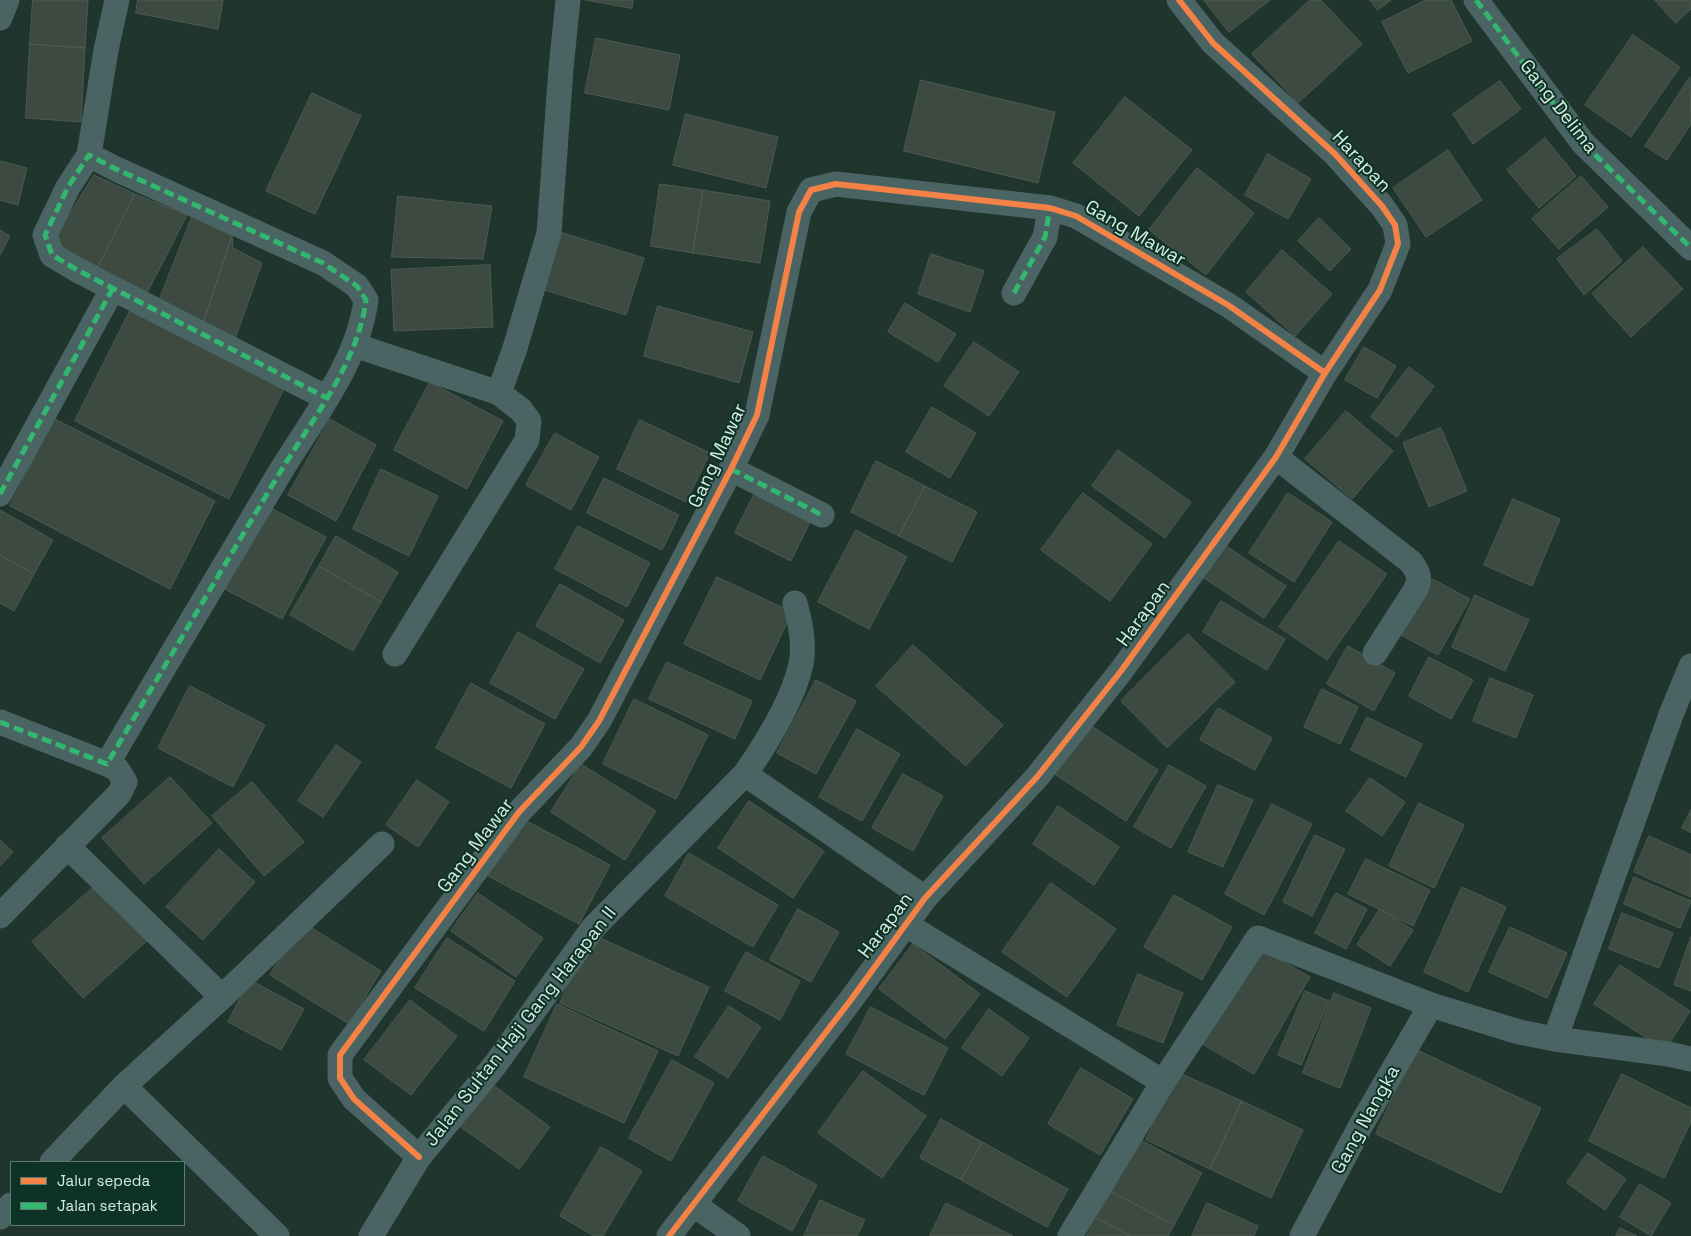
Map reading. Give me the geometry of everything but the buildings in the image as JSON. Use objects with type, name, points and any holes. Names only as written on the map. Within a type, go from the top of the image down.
[{"type":"street","points":[[0,18],[7,0]]},
{"type":"street","points":[[117,0],[106,50],[90,155],[68,187],[45,235],[52,255],[79,271],[327,398]]},
{"type":"street","points":[[499,393],[549,233],[568,0]]},
{"type":"street","name":"Harapan","points":[[669,1236],[850,1001],[925,898],[1036,777],[1121,671],[1276,457],[1325,373],[1380,290],[1398,244],[1395,225],[1382,206],[1335,154],[1213,44],[1179,0]]},
{"type":"street","name":"Gang Delima","points":[[1476,0],[1583,143],[1691,248]]},
{"type":"street","points":[[90,155],[116,169],[323,263],[357,286],[366,300],[364,320],[354,345],[327,398],[290,456],[107,764]]},
{"type":"street","name":"Gang Mawar","points":[[419,1156],[354,1099],[340,1078],[340,1055],[519,812],[582,747],[599,721],[757,416],[799,212],[811,190],[836,184],[1050,208],[1076,216],[1228,305],[1325,373]]},
{"type":"street","points":[[1014,293],[1044,237],[1050,208]]},
{"type":"street","points":[[0,494],[113,288]]},
{"type":"street","points":[[354,345],[499,393],[521,410],[529,421],[528,440],[395,654]]},
{"type":"street","points":[[1276,457],[1410,562],[1418,572],[1420,580],[1416,589],[1375,653]]},
{"type":"street","points":[[731,469],[822,515]]},
{"type":"street","name":"Jalan Sultan Haji Gang Harapan II","points":[[371,1236],[419,1156],[495,1065],[593,928],[745,774],[767,742],[792,691],[801,663],[801,625],[795,603]]},
{"type":"street","points":[[1555,1039],[1672,712],[1691,666]]},
{"type":"street","points":[[0,722],[107,764],[117,769],[125,782],[119,794],[0,916]]},
{"type":"street","points":[[745,774],[925,898]]},
{"type":"street","points":[[53,1161],[124,1086],[222,997],[382,844]]},
{"type":"street","points":[[67,846],[222,997]]},
{"type":"street","points":[[906,924],[1163,1082]]},
{"type":"street","points":[[1070,1236],[1163,1082],[1258,938],[1431,1005],[1519,1032],[1691,1059]]},
{"type":"street","name":"Gang Nangka","points":[[1302,1236],[1361,1125],[1431,1005]]},
{"type":"street","points":[[124,1086],[277,1236]]},
{"type":"street","points":[[693,1204],[738,1236]]},
{"type":"street","points":[[0,1217],[10,1206]]},
{"type":"marked path","points":[[1476,0],[1583,143],[1691,248]]},
{"type":"marked path","points":[[0,722],[107,764],[279,474],[332,391],[354,346],[366,300],[357,286],[323,263],[89,155],[68,187],[45,235],[52,255],[79,271],[327,398]]},
{"type":"marked path","points":[[1014,293],[1045,237],[1050,208]]},
{"type":"marked path","points":[[0,494],[113,288]]},
{"type":"marked path","points":[[731,469],[822,515]]},
{"type":"cycle path","points":[[669,1236],[850,1001],[925,898],[1037,777],[1121,671],[1276,457],[1325,373],[1380,290],[1398,244],[1395,225],[1382,206],[1335,154],[1213,43],[1179,0]]},
{"type":"cycle path","points":[[419,1157],[354,1099],[340,1078],[340,1055],[519,812],[581,747],[599,721],[731,469],[757,415],[799,212],[811,190],[836,184],[1050,208],[1076,216],[1228,305],[1325,373]]}]
